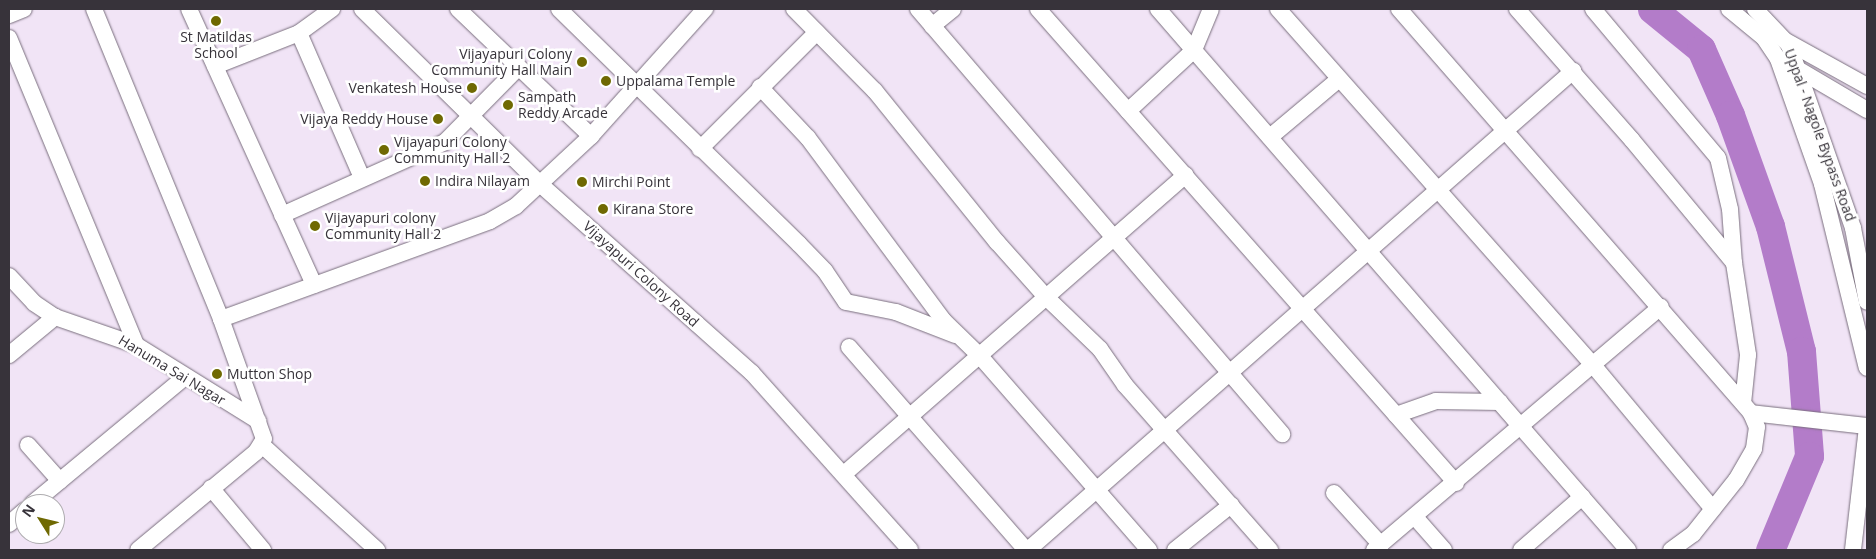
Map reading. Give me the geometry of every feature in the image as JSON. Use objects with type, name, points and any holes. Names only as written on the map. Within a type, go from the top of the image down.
[{"type":"street","points":[[9,15],[24,9]]},
{"type":"street","points":[[94,9],[221,319],[264,439],[262,445],[138,550]]},
{"type":"street","points":[[189,9],[314,285]]},
{"type":"street","points":[[215,66],[298,33],[332,9]]},
{"type":"street","name":"Vijayapuri Colony Road","points":[[362,9],[473,116],[540,184],[752,373],[910,550]]},
{"type":"street","points":[[458,9],[591,136]]},
{"type":"street","points":[[221,319],[490,221],[516,206],[591,136],[705,9]]},
{"type":"street","points":[[794,9],[875,91],[1046,297],[1100,349],[1125,385],[1165,428],[1270,550]]},
{"type":"street","points":[[918,9],[1282,434]]},
{"type":"street","points":[[932,26],[953,9]]},
{"type":"street","points":[[1038,9],[1456,483]]},
{"type":"street","points":[[1158,9],[1628,550]]},
{"type":"street","points":[[1128,111],[1194,50],[1211,9]]},
{"type":"street","points":[[1278,9],[1435,190],[1593,365],[1713,509]]},
{"type":"street","points":[[1399,9],[1661,307],[1747,408],[1757,427],[1754,450],[1713,509],[1693,534],[1671,550]]},
{"type":"street","points":[[1518,9],[1573,71],[1734,263]]},
{"type":"street","points":[[1594,9],[1718,158],[1730,209],[1734,263],[1748,355],[1747,408]]},
{"type":"street","name":"Uppal - Nagole Bypass Road","points":[[1729,9],[1764,38],[1778,60],[1832,222],[1867,368]]},
{"type":"street","name":"Uppal - Nagole Bypass Road","points":[[1755,9],[1785,40],[1798,69],[1860,231],[1867,302]]},
{"type":"street","points":[[565,11],[700,149],[799,244],[825,271],[846,302],[896,312],[962,338]]},
{"type":"street","points":[[700,149],[817,32]]},
{"type":"street","points":[[298,33],[362,178]]},
{"type":"street","points":[[9,38],[136,345]]},
{"type":"street","points":[[1764,38],[1785,40],[1867,86]]},
{"type":"street","points":[[1778,60],[1798,69],[1867,110]]},
{"type":"street","points":[[282,215],[445,142],[473,116],[518,68]]},
{"type":"street","points":[[849,347],[1027,550],[1165,428],[1304,310],[1435,190],[1573,71]]},
{"type":"street","points":[[1270,137],[1339,79]]},
{"type":"street","points":[[760,87],[808,138],[944,320],[978,355],[1148,550]]},
{"type":"street","points":[[844,474],[1185,175]]},
{"type":"street","points":[[1832,222],[1860,231]]},
{"type":"street","points":[[1838,244],[1862,252]]},
{"type":"street","name":"Hanuma Sai Nagar","points":[[11,282],[55,317],[136,345],[258,421]]},
{"type":"street","points":[[1334,493],[1378,548],[1661,307]]},
{"type":"street","points":[[9,355],[55,317]]},
{"type":"street","points":[[44,494],[185,377]]},
{"type":"street","points":[[1396,415],[1436,401],[1500,402]]},
{"type":"street","points":[[1747,408],[1771,414],[1867,426],[1853,550]]},
{"type":"street","points":[[28,445],[60,481]]},
{"type":"street","points":[[262,445],[377,550]]},
{"type":"street","points":[[211,488],[263,550]]},
{"type":"street","points":[[1521,550],[1582,497]]},
{"type":"street","points":[[1175,550],[1231,505]]},
{"type":"street","points":[[1416,517],[1444,550]]},
{"type":"waterway","points":[[1652,9],[1701,49],[1730,115],[1770,226],[1801,351],[1809,456],[1770,550]]},
{"type":"place","name":"St Matildas School","points":[[216,21]]},
{"type":"place","name":"Vijayapuri Colony Community Hall Main","points":[[582,62]]},
{"type":"place","name":"Uppalama Temple","points":[[606,81]]},
{"type":"place","name":"Venkatesh House","points":[[472,88]]},
{"type":"place","name":"Sampath Reddy Arcade","points":[[508,105]]},
{"type":"place","name":"Vijaya Reddy House","points":[[438,119]]},
{"type":"place","name":"Vijayapuri Colony Community Hall 2","points":[[384,150]]},
{"type":"place","name":"Indira Nilayam","points":[[425,181]]},
{"type":"place","name":"Mirchi Point","points":[[582,182]]},
{"type":"place","name":"Kirana Store","points":[[603,209]]},
{"type":"place","name":"Vijayapuri colony Community Hall 2","points":[[315,226]]},
{"type":"place","name":"Mutton Shop","points":[[217,374]]}]
